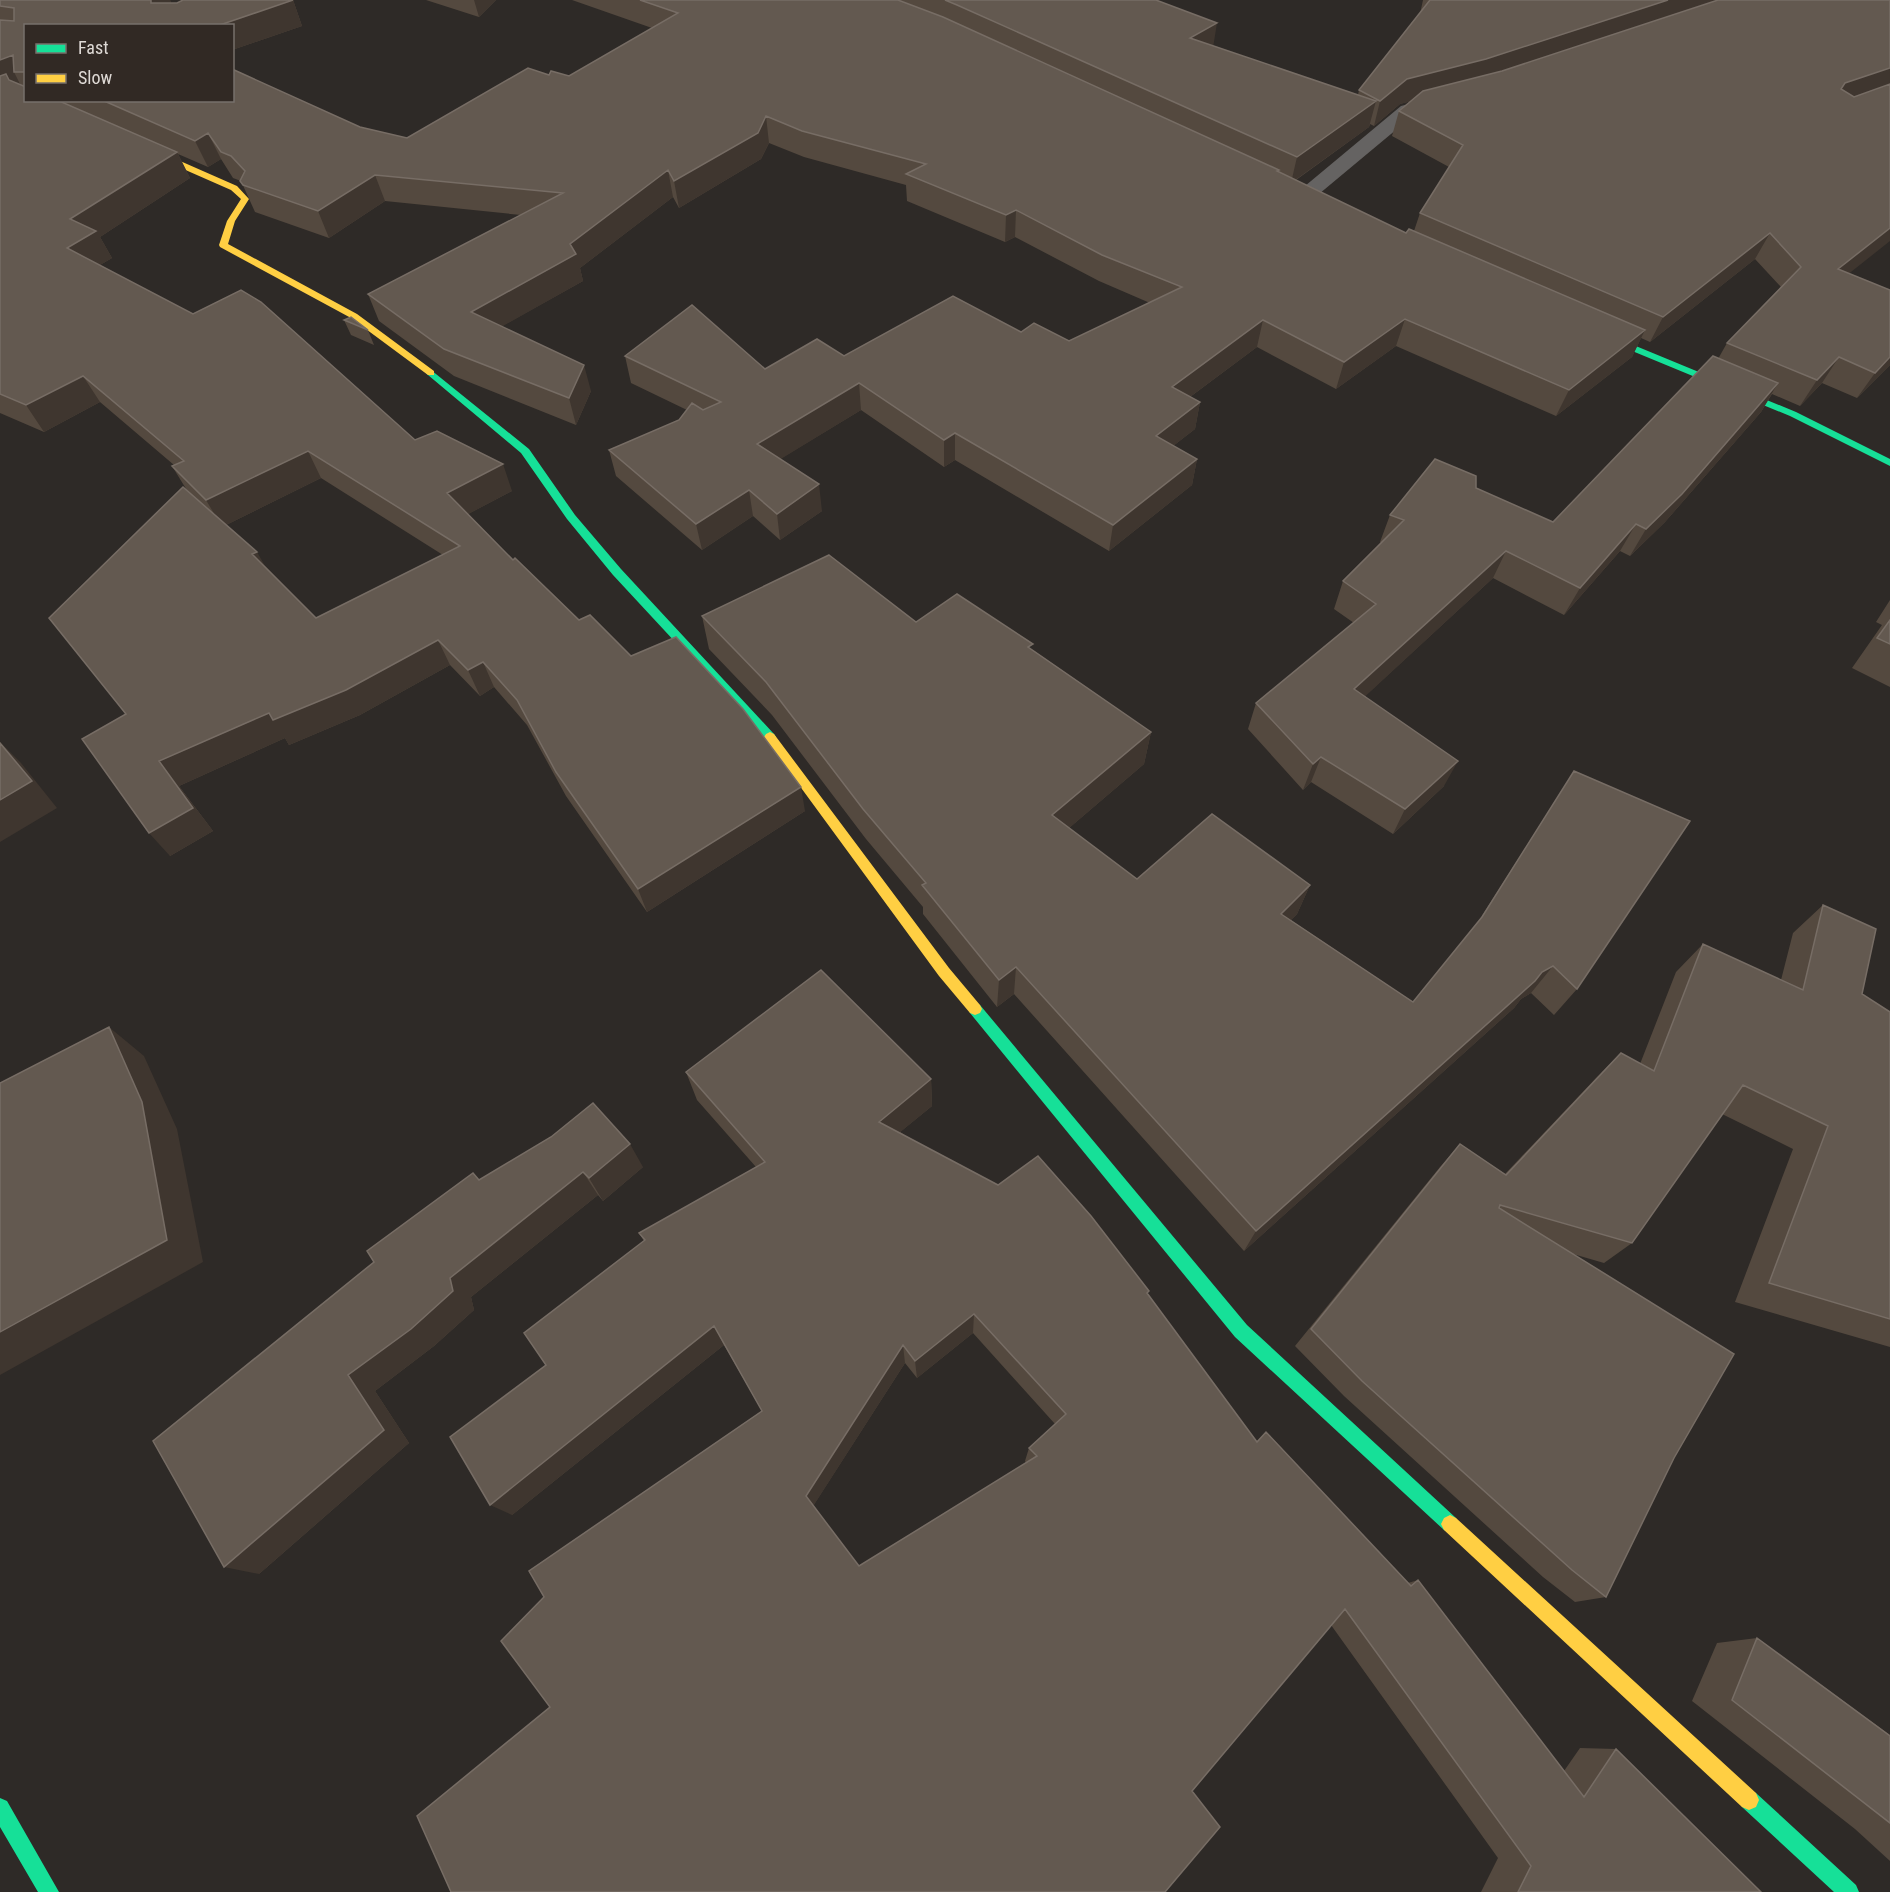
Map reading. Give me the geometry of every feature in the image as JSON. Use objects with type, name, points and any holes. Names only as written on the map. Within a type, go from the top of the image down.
[{"type":"street","points":[[1300,200],[1408,110],[1452,99]]},
{"type":"street","points":[[128,142],[234,188],[245,199],[231,221],[223,245],[354,316],[451,388],[525,451],[571,517],[617,572],[760,724],[944,972],[1241,1331],[1849,1892]]},
{"type":"street","points":[[1579,325],[1794,414],[1890,463]]},
{"type":"street","points":[[0,1808],[49,1892]]},
{"type":"building","points":[[0,0],[151,0],[151,3],[177,3],[183,0],[293,0],[223,24],[24,24],[24,72],[14,72],[13,55],[0,60],[0,20],[14,21],[14,8],[0,6]]},
{"type":"building","points":[[640,0],[898,0],[943,17],[1279,170],[1277,171],[1406,233],[1409,229],[1645,330],[1569,390],[1405,319],[1344,362],[1263,320],[1172,387],[1200,402],[1156,436],[1197,459],[1113,525],[955,433],[944,440],[859,383],[757,444],[819,484],[777,514],[749,490],[696,524],[609,450],[679,420],[692,403],[703,410],[721,402],[625,356],[692,305],[765,369],[817,339],[844,356],[953,296],[1021,332],[1034,323],[1069,341],[1182,287],[1102,255],[1016,210],[1006,215],[906,174],[926,164],[802,131],[766,116],[758,133],[674,181],[668,170],[570,244],[576,254],[471,312],[584,365],[569,398],[444,349],[368,294],[563,193],[375,175],[318,211],[243,185],[240,181],[245,171],[231,156],[221,152],[208,133],[195,141],[107,102],[234,102],[234,70],[360,127],[407,138],[528,68],[549,75],[551,71],[569,76],[678,13]]},
{"type":"building","points":[[945,0],[1156,0],[1217,23],[1190,38],[1376,101],[1297,157]]},
{"type":"building","points":[[1430,0],[1668,0],[1486,59],[1407,79],[1380,101],[1359,90]]},
{"type":"building","points":[[1718,0],[1890,0],[1890,68],[1845,83],[1841,89],[1854,97],[1890,84],[1890,228],[1838,269],[1890,290],[1890,357],[1875,373],[1839,357],[1817,380],[1727,343],[1801,267],[1770,233],[1663,317],[1420,213],[1463,145],[1399,111],[1423,91],[1502,71]]},
{"type":"building","points":[[6,74],[9,80],[24,86],[24,102],[62,102],[177,152],[70,219],[96,231],[67,248],[193,314],[241,290],[261,302],[415,440],[437,431],[503,464],[447,493],[513,560],[515,558],[579,620],[590,615],[631,656],[676,637],[743,709],[801,787],[638,889],[556,772],[517,700],[483,662],[468,670],[438,640],[346,690],[273,720],[269,713],[159,761],[193,808],[149,833],[82,739],[126,714],[49,618],[183,487],[257,552],[252,554],[316,618],[460,546],[308,451],[206,500],[172,466],[184,461],[83,376],[26,405],[0,394],[0,76]]},
{"type":"building","points":[[351,317],[368,330],[344,320]]},
{"type":"building","points":[[1713,356],[1778,383],[1682,494],[1646,529],[1636,524],[1580,588],[1506,551],[1354,689],[1458,761],[1405,809],[1321,757],[1313,764],[1256,703],[1376,604],[1343,581],[1404,520],[1390,515],[1435,459],[1476,476],[1476,488],[1553,522]]},
{"type":"building","points":[[829,555],[916,622],[957,594],[1033,644],[1028,647],[1151,732],[1052,815],[1137,879],[1212,814],[1310,885],[1281,914],[1413,1002],[1482,917],[1574,771],[1690,821],[1577,989],[1553,966],[1542,972],[1535,981],[1256,1231],[1016,967],[999,980],[922,885],[926,883],[863,809],[766,682],[702,616]]},
{"type":"building","points":[[1890,620],[1890,644],[1877,638]]},
{"type":"building","points":[[0,743],[32,781],[0,800]]},
{"type":"building","points":[[1823,905],[1876,929],[1862,994],[1890,1012],[1890,1319],[1769,1283],[1828,1126],[1743,1085],[1632,1243],[1500,1205],[1499,1208],[1734,1354],[1674,1458],[1606,1597],[1572,1570],[1362,1381],[1311,1329],[1460,1144],[1506,1175],[1621,1053],[1654,1071],[1703,944],[1803,990]]},
{"type":"building","points":[[821,970],[931,1079],[879,1122],[998,1185],[1038,1156],[1091,1216],[1149,1291],[1147,1293],[1257,1442],[1266,1432],[1411,1586],[1418,1580],[1584,1797],[1616,1749],[1761,1892],[1518,1892],[1531,1866],[1345,1609],[1192,1791],[1220,1827],[1165,1892],[451,1892],[417,1816],[550,1707],[501,1641],[544,1597],[529,1571],[762,1411],[714,1326],[490,1505],[450,1437],[546,1365],[524,1333],[645,1240],[639,1233],[765,1162],[686,1072]],"holes":[[[974,1314],[1066,1414],[1029,1448],[1037,1456],[859,1566],[806,1496],[903,1345],[915,1361]]]},
{"type":"building","points":[[109,1027],[142,1102],[167,1240],[0,1332],[0,1083]]},
{"type":"building","points":[[593,1103],[630,1144],[589,1178],[583,1172],[450,1278],[453,1291],[411,1329],[348,1375],[384,1430],[224,1567],[153,1441],[374,1262],[367,1251],[473,1173],[479,1180],[551,1137]]},
{"type":"building","points":[[1757,1638],[1890,1736],[1890,1823],[1732,1700]]},
{"type":"traffic: fast","points":[[1594,332],[1793,414],[1890,463]]},
{"type":"traffic: fast","points":[[431,373],[525,451],[571,517],[617,572],[770,737]]},
{"type":"traffic: fast","points":[[975,1009],[1241,1331],[1450,1524]]},
{"type":"traffic: fast","points":[[1749,1800],[1849,1892]]},
{"type":"traffic: fast","points":[[0,1808],[49,1892]]},
{"type":"traffic: slow","points":[[143,148],[234,188],[245,199],[231,221],[223,245],[354,316],[431,373]]},
{"type":"traffic: slow","points":[[770,737],[944,972],[975,1009]]},
{"type":"traffic: slow","points":[[1450,1524],[1749,1800]]}]
